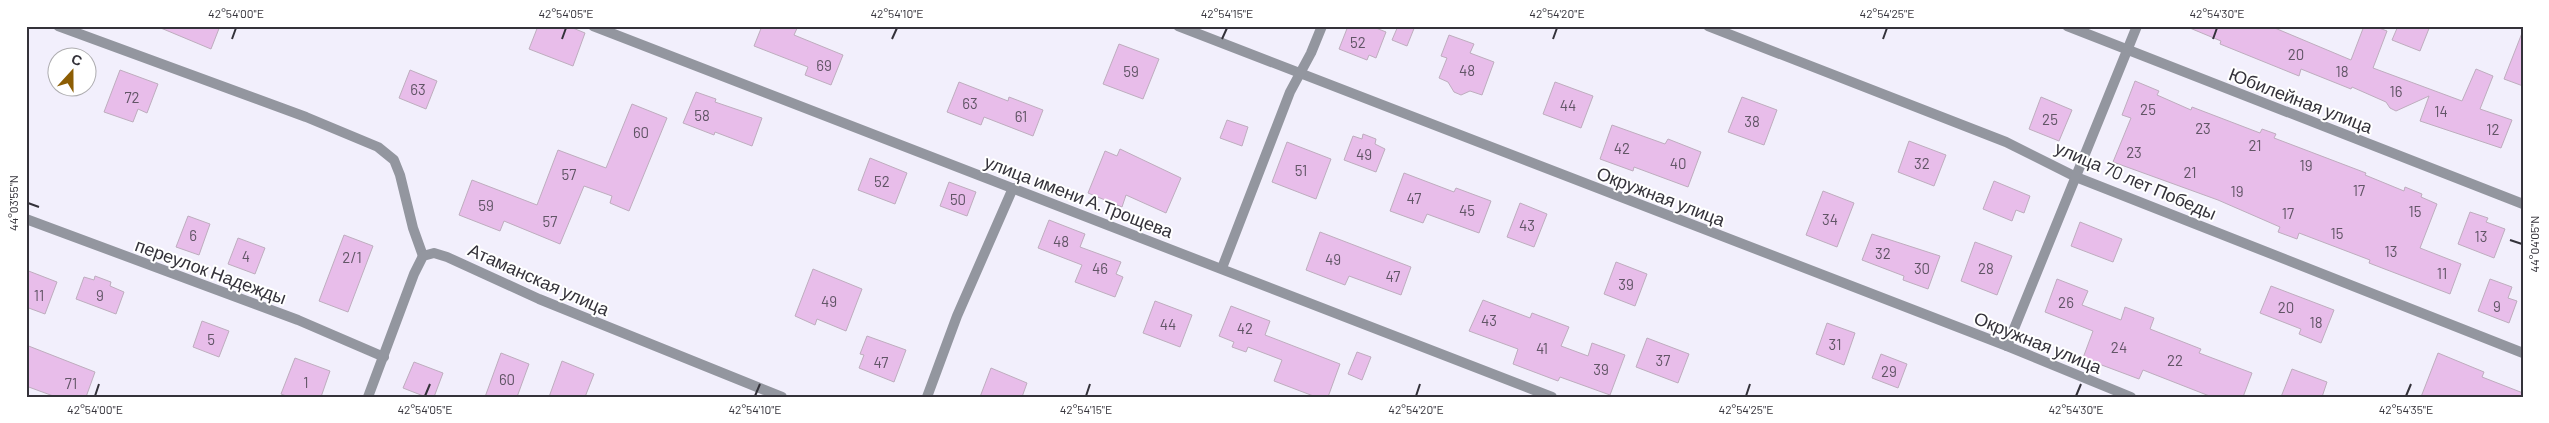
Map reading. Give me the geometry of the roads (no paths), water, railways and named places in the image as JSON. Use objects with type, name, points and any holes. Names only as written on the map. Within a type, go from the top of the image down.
[{"type":"street","points":[[58,26],[306,117],[378,147],[394,160],[423,256],[368,397]]},
{"type":"street","name":"улица имени А.Трощева","points":[[594,26],[1552,397]]},
{"type":"street","name":"Окружная улица","points":[[1178,26],[1299,75],[2006,346],[2131,397]]},
{"type":"street","points":[[1222,268],[1299,75],[1322,26]]},
{"type":"street","name":"улица 70 лет Победы","points":[[1708,26],[2006,142],[2076,177],[2523,353]]},
{"type":"street","name":"Юбилейная улица","points":[[2067,26],[2523,204]]},
{"type":"street","points":[[2006,346],[2137,26]]},
{"type":"street","points":[[927,397],[956,316],[1013,188]]},
{"type":"street","name":"переулок Надежды","points":[[26,219],[298,320],[384,357]]},
{"type":"street","name":"Атаманская улица","points":[[423,256],[434,253],[448,257],[539,299],[782,397]]}]
